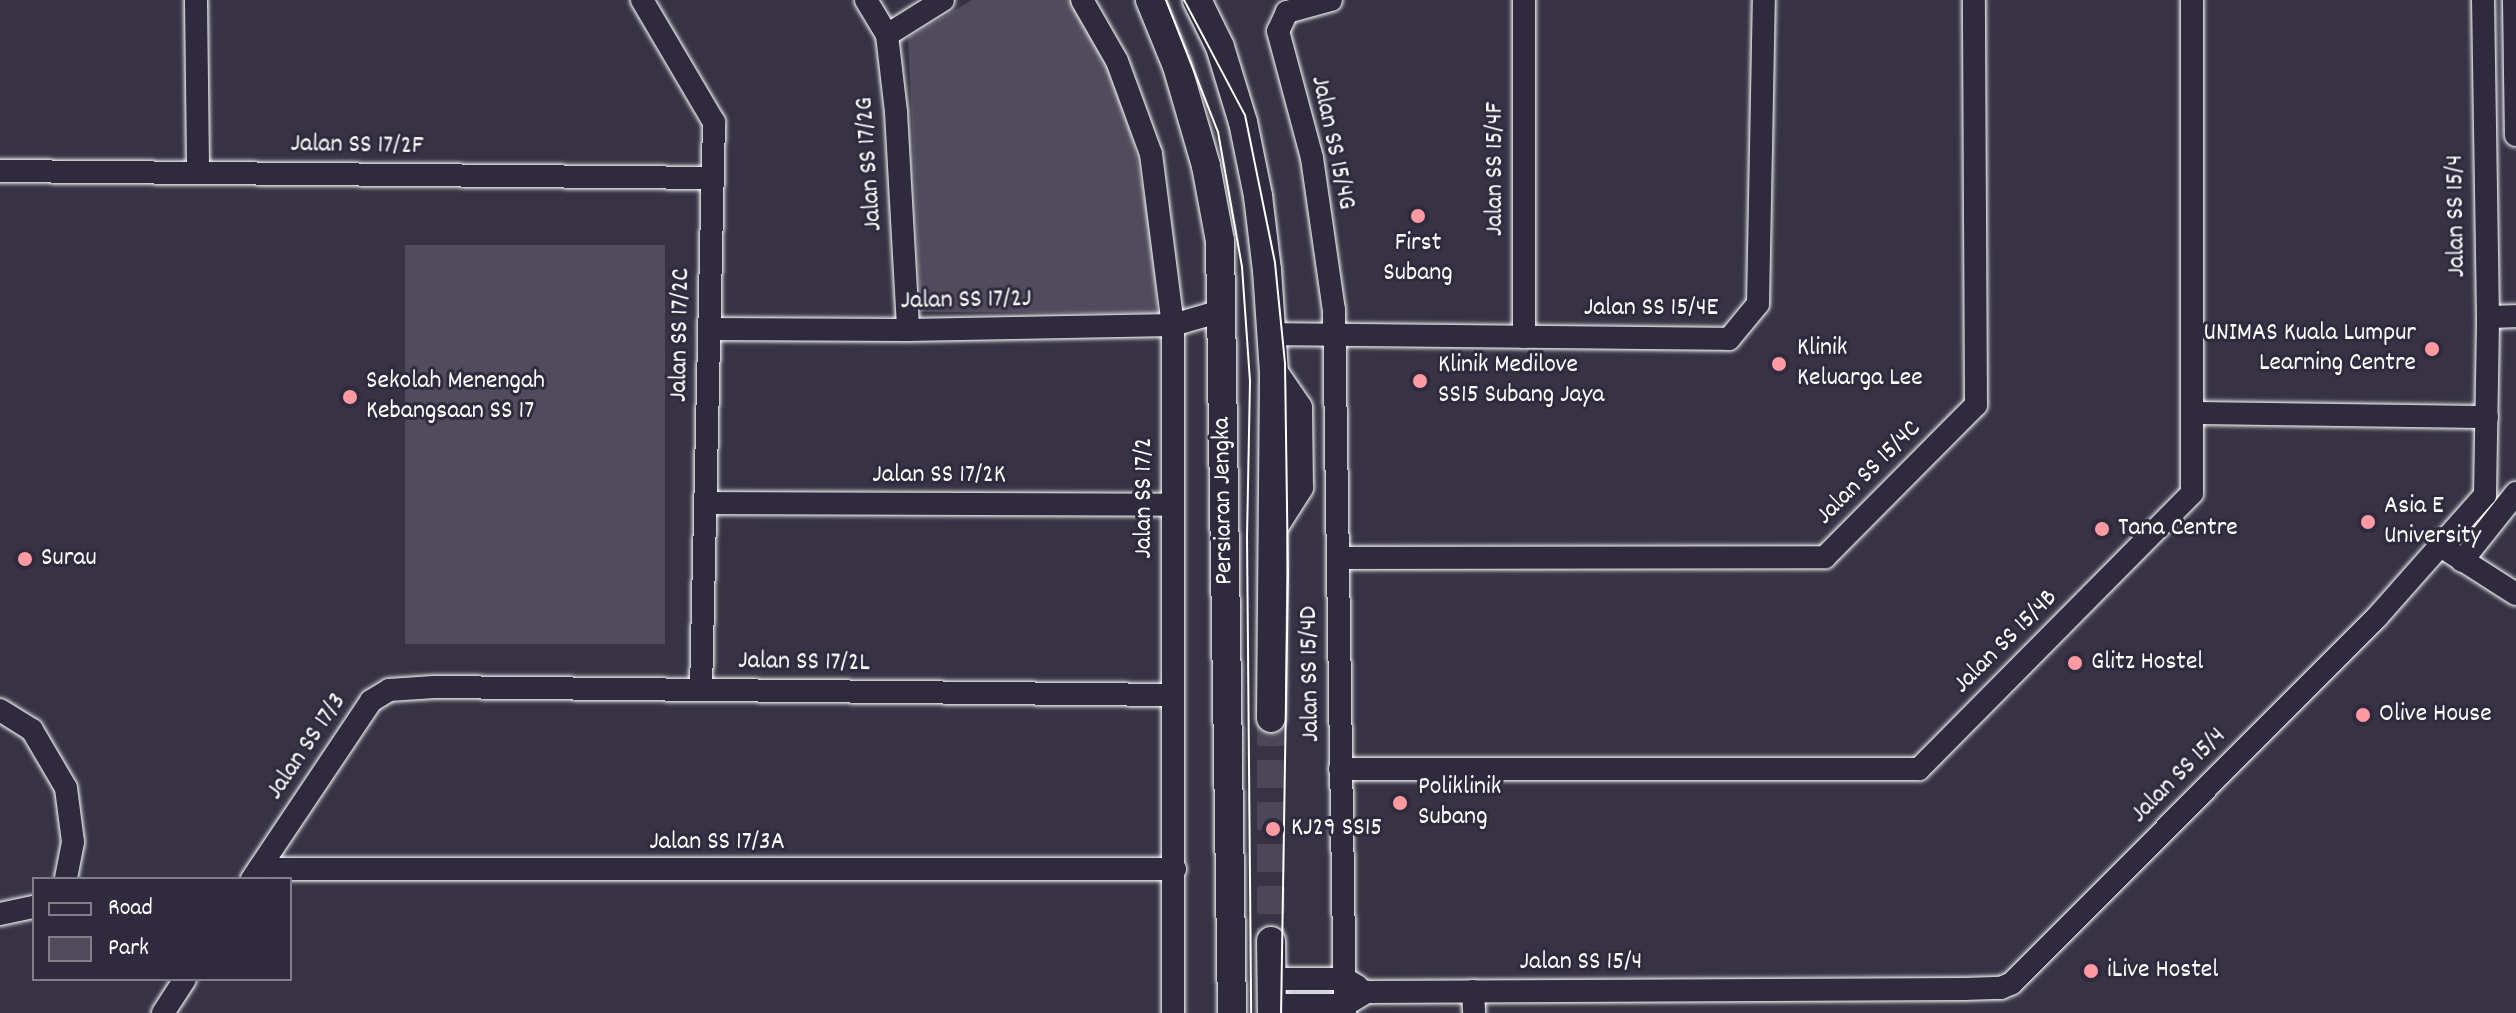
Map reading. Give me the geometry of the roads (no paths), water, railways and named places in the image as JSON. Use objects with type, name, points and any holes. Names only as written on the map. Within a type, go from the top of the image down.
[{"type":"main road","name":"Persiaran Jengka","points":[[1150,0],[1177,66],[1206,166],[1220,241],[1232,1013]]},
{"type":"main road","points":[[1197,0],[1220,47],[1243,122],[1258,196],[1273,334]]},
{"type":"main road","name":"Persiaran Jengka","points":[[1271,718],[1273,528],[1299,487],[1298,408],[1274,373],[1273,334]]},
{"type":"main road","points":[[1271,941],[1272,999]]},
{"type":"street","points":[[196,0],[198,173]]},
{"type":"street","name":"Jalan SS 17/2C","points":[[642,0],[714,122],[701,690]]},
{"type":"street","name":"Jalan SS 17/2G","points":[[866,0],[887,35],[896,112],[908,330]]},
{"type":"street","points":[[887,35],[943,0]]},
{"type":"street","name":"Jalan SS 17/2","points":[[1082,0],[1117,61],[1151,154],[1173,325],[1173,1013]]},
{"type":"street","name":"Jalan SS 15/4G","points":[[1331,0],[1287,12],[1278,31],[1312,158],[1335,335]]},
{"type":"street","name":"Jalan SS 15/4F","points":[[1524,0],[1524,337]]},
{"type":"street","name":"Jalan SS 15/4E","points":[[1273,334],[1729,339],[1758,304],[1764,0]]},
{"type":"street","name":"Jalan SS 15/4C","points":[[1338,558],[1825,557],[1976,405],[1974,0]]},
{"type":"street","name":"Jalan SS 15/4B","points":[[1340,769],[1919,769],[2192,493],[2192,0]]},
{"type":"street","name":"Jalan SS 15/4","points":[[1367,992],[1474,1002],[2001,988],[2012,983],[2443,547],[2485,495],[2488,323],[2483,0]]},
{"type":"street","points":[[2514,0],[2516,135]]},
{"type":"street","name":"Jalan SS 17/2F","points":[[0,171],[713,178]]},
{"type":"street","name":"Jalan SS 17/2J","points":[[709,329],[908,330],[1173,325],[1221,311]]},
{"type":"street","points":[[2488,323],[2516,316]]},
{"type":"street","points":[[2488,323],[2516,330]]},
{"type":"street","name":"Jalan SS 15/4D","points":[[1335,335],[1345,1009]]},
{"type":"street","points":[[2192,413],[2487,417]]},
{"type":"street","points":[[2462,561],[2516,493]]},
{"type":"street","name":"Jalan SS 17/2K","points":[[705,503],[1173,505]]},
{"type":"street","points":[[2443,547],[2516,594]]},
{"type":"street","name":"Jalan SS 17/2L","points":[[434,687],[1173,695]]},
{"type":"street","name":"Jalan SS 17/3","points":[[256,874],[371,701],[389,690],[434,687]]},
{"type":"street","points":[[0,710],[32,730],[66,788],[73,842],[66,877]]},
{"type":"street","name":"Jalan SS 17/3A","points":[[256,874],[1175,869]]},
{"type":"street","points":[[0,914],[32,907]]},
{"type":"street","points":[[1345,979],[1367,992],[1345,1009],[1272,999],[1345,979]]},
{"type":"street","points":[[163,1013],[184,981]]},
{"type":"tunnel","points":[[1271,718],[1271,941]]},
{"type":"tram line","points":[[1166,0],[1218,132],[1242,267],[1250,381],[1247,536],[1251,1013]]},
{"type":"tram line","points":[[1184,0],[1245,115],[1275,263],[1285,363],[1288,572],[1281,1013]]},
{"type":"place","name":"First Subang","points":[[1418,216]]},
{"type":"place","name":"UNIMAS Kuala Lumpur Learning Centre","points":[[2432,349]]},
{"type":"place","name":"Klinik Keluarga Lee","points":[[1779,364]]},
{"type":"place","name":"Klinik Medilove SS15 Subang Jaya","points":[[1420,381]]},
{"type":"place","name":"Sekolah Menengah Kebangsaan SS 17","points":[[350,397]]},
{"type":"place","name":"Asia E University","points":[[2368,522]]},
{"type":"place","name":"Tana Centre","points":[[2102,529]]},
{"type":"place","name":"Surau","points":[[25,559]]},
{"type":"place","name":"Glitz Hostel","points":[[2075,663]]},
{"type":"place","name":"Olive House","points":[[2363,715]]},
{"type":"place","name":"Poliklinik Subang","points":[[1400,803]]},
{"type":"place","name":"KJ29 SS15","points":[[1273,829]]},
{"type":"place","name":"iLive Hostel","points":[[2091,971]]}]
